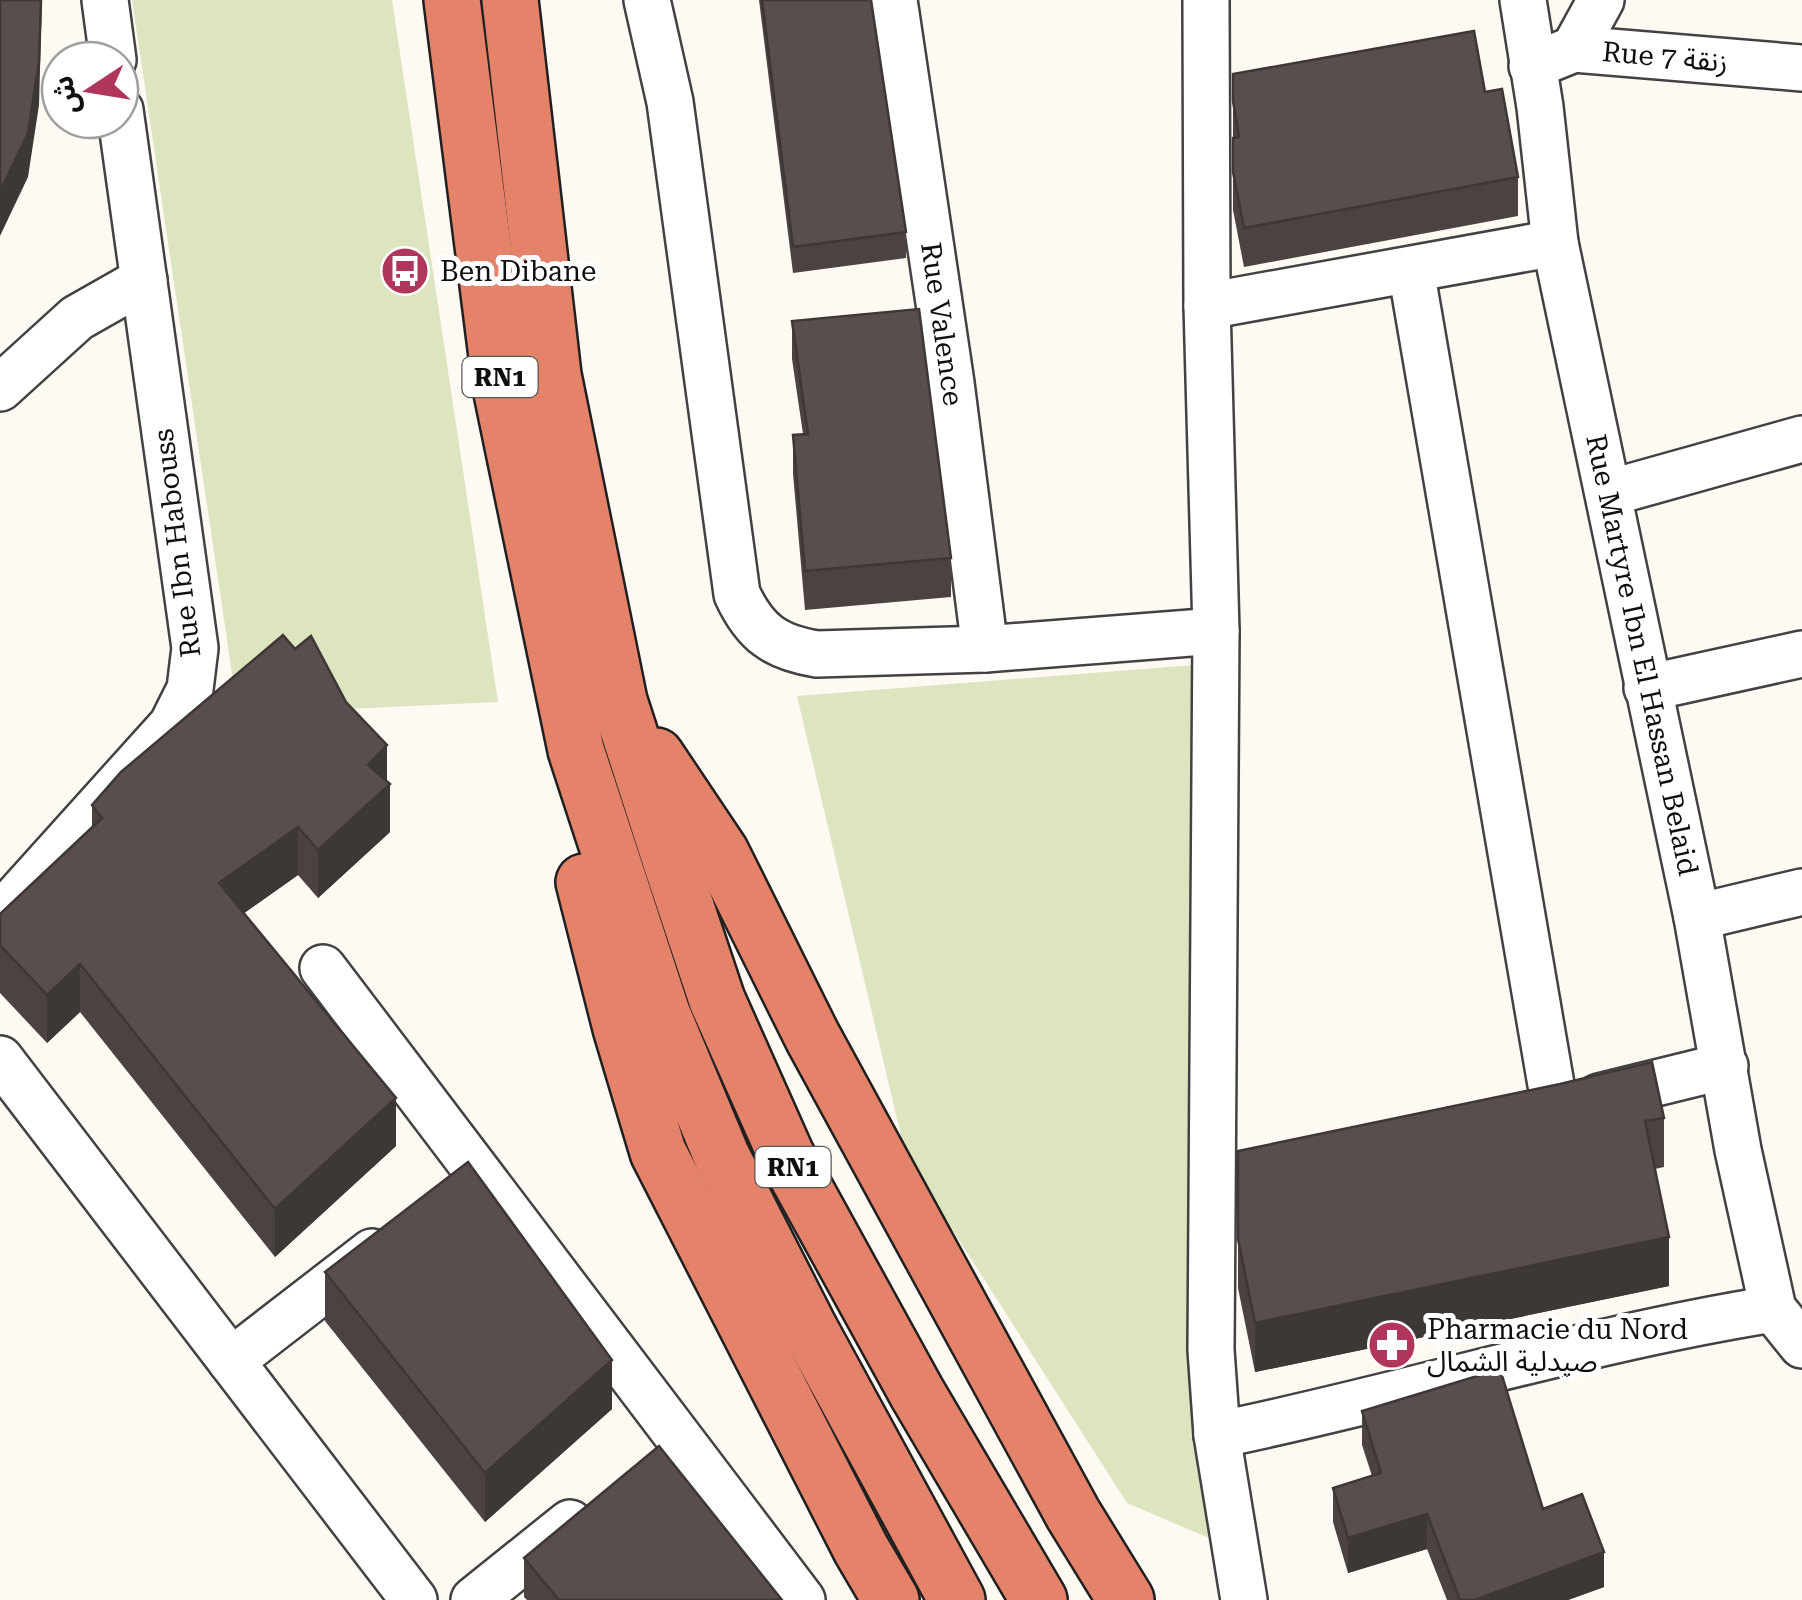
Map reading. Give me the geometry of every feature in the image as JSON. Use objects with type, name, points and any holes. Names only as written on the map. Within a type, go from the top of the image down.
[{"type":"highway","name":"RN1","points":[[452,0],[501,388],[576,750],[662,1013],[722,1157],[809,1328],[957,1600]]},
{"type":"highway","name":"RN1","points":[[510,0],[553,374],[619,701],[717,1000],[786,1155],[917,1393],[1039,1600]]},
{"type":"highway","points":[[619,701],[721,853],[812,1036],[1066,1500],[1126,1600]]},
{"type":"highway","points":[[576,750],[580,865],[620,1028],[658,1152],[852,1531],[892,1600]]},
{"type":"street","points":[[104,0],[110,40]]},
{"type":"street","points":[[648,0],[670,102],[737,594],[748,618],[768,637],[792,650],[817,654],[985,650],[1216,631]]},
{"type":"street","name":"Rue Valence","points":[[894,0],[951,383],[985,650]]},
{"type":"street","points":[[1206,0],[1207,306],[1230,1175],[1211,1350],[1217,1434],[1244,1600]]},
{"type":"street","name":"Rue Martyre Ibn El Hassan Belaid","points":[[1522,0],[1540,107],[1555,243],[1697,917],[1738,1150],[1772,1309]]},
{"type":"street","points":[[1574,48],[1602,0]]},
{"type":"street","name":"Rue 7 زنقة","points":[[1532,66],[1574,48],[1802,68]]},
{"type":"street","name":"Rue Ibn Habouss","points":[[0,916],[172,725],[190,688],[195,648],[124,140]]},
{"type":"street","points":[[1207,306],[1555,243]]},
{"type":"street","points":[[1411,270],[1536,1112],[1725,1066]]},
{"type":"street","points":[[0,388],[78,318],[144,280]]},
{"type":"street","points":[[1609,493],[1802,439]]},
{"type":"street","points":[[1647,688],[1802,654]]},
{"type":"street","points":[[1697,917],[1802,892]]},
{"type":"street","points":[[323,968],[462,1183],[663,1448],[802,1600]]},
{"type":"street","points":[[0,1060],[414,1600]]},
{"type":"street","points":[[232,1361],[400,1230]]},
{"type":"street","points":[[1217,1434],[1335,1411],[1683,1323],[1772,1309],[1802,1345]]},
{"type":"street","points":[[474,1600],[605,1495]]},
{"type":"green space","points":[[132,0],[392,0],[498,702],[238,714]]},
{"type":"green space","points":[[1207,664],[1218,1542],[1127,1503],[906,1157],[797,696]]},
{"type":"building","points":[[0,0],[41,0],[39,61],[28,133],[0,192]]},
{"type":"building","points":[[762,0],[871,0],[906,232],[793,247]]},
{"type":"building","points":[[1474,31],[1485,92],[1502,89],[1518,177],[1244,228],[1233,172],[1233,138],[1239,137],[1233,74]]},
{"type":"building","points":[[919,309],[951,558],[805,571],[793,435],[808,434],[792,321]]},
{"type":"building","points":[[283,635],[295,649],[311,636],[346,702],[387,745],[368,765],[390,784],[318,850],[298,827],[219,883],[396,1098],[275,1209],[80,964],[47,995],[0,945],[0,914],[102,818],[92,805],[121,772]]},
{"type":"building","points":[[1652,1062],[1664,1118],[1645,1121],[1669,1237],[1255,1323],[1238,1239],[1238,1151]]},
{"type":"building","points":[[468,1162],[612,1360],[485,1473],[325,1272]]},
{"type":"building","points":[[1500,1369],[1543,1509],[1582,1494],[1604,1552],[1475,1600],[1460,1600],[1427,1514],[1348,1538],[1333,1488],[1381,1473],[1362,1411]]},
{"type":"building","points":[[659,1446],[782,1600],[559,1600],[524,1558]]},
{"type":"place","name":"Ben Dibane","points":[[405,271]]},
{"type":"place","name":"Pharmacie du Nord صيدلية الشمال","points":[[1392,1345]]}]
